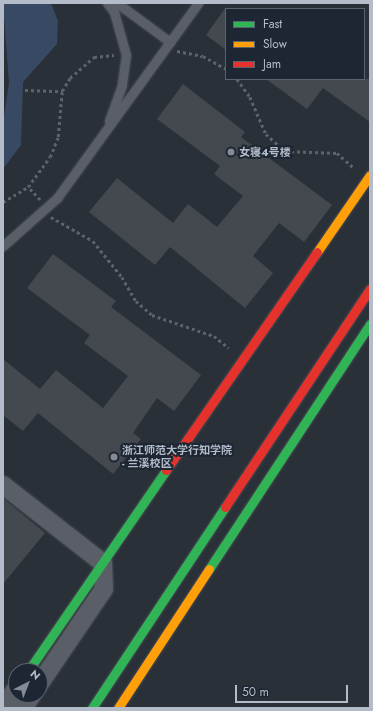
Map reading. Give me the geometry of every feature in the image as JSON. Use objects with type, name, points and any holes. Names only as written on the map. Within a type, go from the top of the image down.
[{"type":"street","points":[[34,663],[369,177]]},
{"type":"street","points":[[92,708],[370,289]]},
{"type":"street","points":[[118,708],[370,324]]},
{"type":"street","points":[[3,485],[103,562]]},
{"type":"street","points":[[48,671],[104,589],[103,562]]},
{"type":"lane","points":[[105,132],[122,85],[126,55],[114,12],[107,3]]},
{"type":"lane","points":[[117,3],[167,45]]},
{"type":"lane","points":[[3,246],[57,198],[198,3]]},
{"type":"path","points":[[167,45],[203,56],[225,68]]},
{"type":"path","points":[[3,202],[28,187],[50,157],[58,137],[62,91],[70,78],[94,58],[126,55]]},
{"type":"path","points":[[237,80],[250,97],[266,134],[285,151],[337,153],[369,177]]},
{"type":"path","points":[[25,90],[62,91]]},
{"type":"path","points":[[28,187],[43,210],[93,241],[122,277],[136,301],[152,315],[214,336],[243,360]]},
{"type":"water","points":[[3,3],[51,3],[58,21],[57,44],[23,82],[21,145],[3,169],[3,123],[9,83]]},
{"type":"building","points":[[225,8],[225,49],[206,35]]},
{"type":"building","points":[[370,79],[370,122],[323,88],[307,109],[267,80]]},
{"type":"building","points":[[183,84],[245,132],[241,137],[332,205],[304,242],[279,223],[253,256],[273,273],[245,308],[170,247],[155,265],[89,212],[117,178],[173,223],[188,204],[217,227],[243,196],[214,174],[220,166],[157,119]]},
{"type":"building","points":[[53,254],[116,301],[111,307],[201,375],[174,411],[157,398],[133,433],[141,439],[113,474],[38,413],[23,431],[3,415],[3,359],[40,389],[56,370],[103,408],[128,376],[84,343],[90,335],[27,288]]},
{"type":"building","points":[[3,498],[45,533],[3,584]]},
{"type":"traffic: fast","points":[[209,569],[370,324]]},
{"type":"traffic: fast","points":[[33,663],[166,470]]},
{"type":"traffic: fast","points":[[92,708],[225,507]]},
{"type":"traffic: slow","points":[[317,252],[370,175]]},
{"type":"traffic: slow","points":[[118,708],[209,569]]},
{"type":"traffic: jam","points":[[166,470],[317,252]]},
{"type":"traffic: jam","points":[[225,507],[370,289]]},
{"type":"place","name":"女寝4号楼","points":[[231,152]]},
{"type":"place","name":"浙江师范大学行知学院 - 兰溪校区","points":[[114,457]]}]
